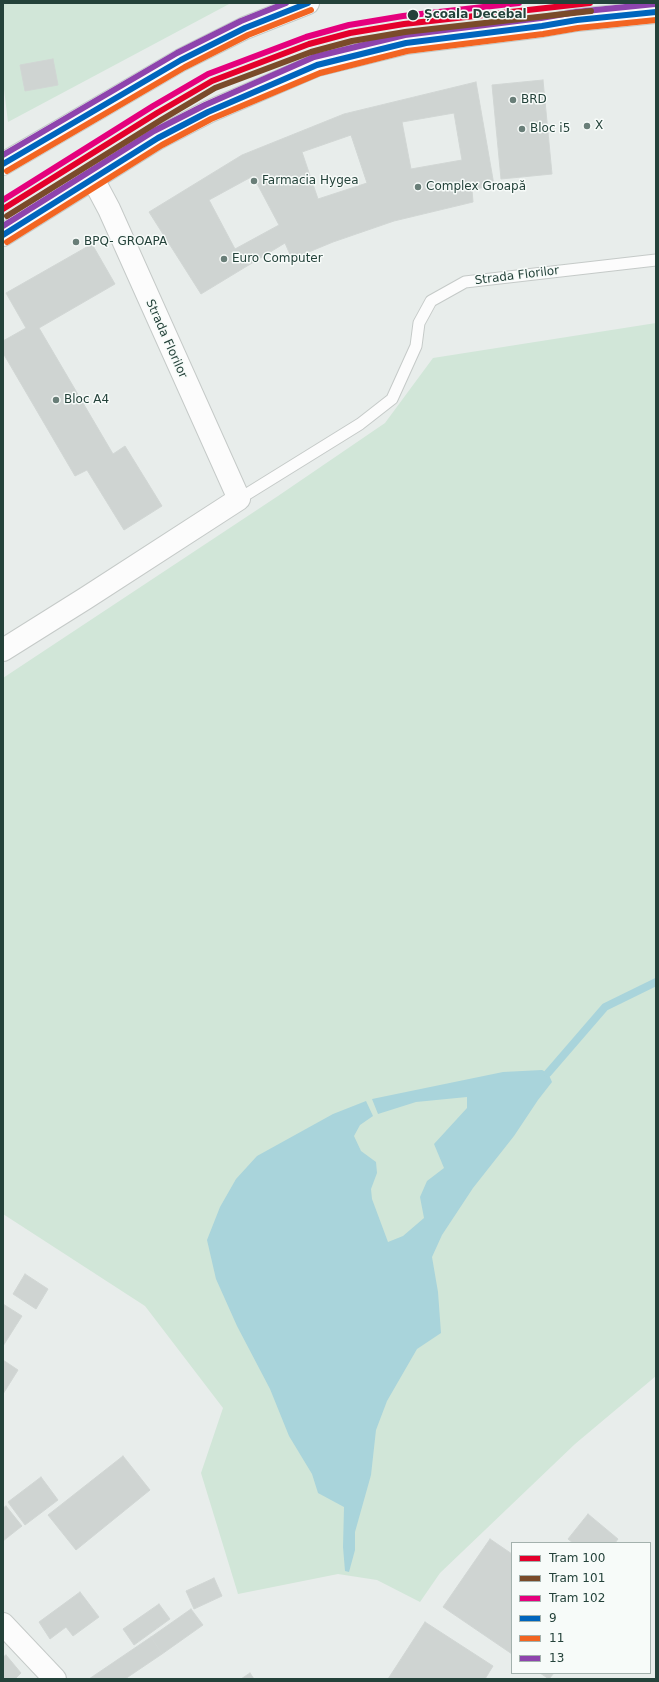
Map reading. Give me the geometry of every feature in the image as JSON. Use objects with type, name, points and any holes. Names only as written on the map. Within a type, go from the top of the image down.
[{"type":"main road","points":[[3,164],[181,60],[246,28],[308,3]]},
{"type":"main road","points":[[3,235],[158,138],[208,112],[317,65],[406,43],[542,26],[577,20],[656,12]]},
{"type":"main road","name":"Strada Florilor","points":[[3,650],[239,499],[110,209],[93,179]]},
{"type":"main road","points":[[3,1624],[55,1679]]},
{"type":"lane","name":"Strada Florilor","points":[[239,499],[360,424],[392,399],[416,346],[419,323],[431,301],[466,282],[656,260]]},
{"type":"green space","points":[[3,3],[231,3],[8,122],[3,81]]},
{"type":"green space","points":[[656,323],[656,1376],[575,1444],[440,1573],[420,1602],[377,1580],[338,1574],[238,1594],[201,1473],[223,1408],[145,1306],[3,1214],[3,678],[278,496],[385,423],[433,358]]},
{"type":"water","points":[[542,1070],[548,1073],[552,1082],[514,1136],[473,1188],[442,1235],[432,1257],[438,1292],[441,1333],[417,1349],[387,1401],[376,1430],[371,1475],[355,1532],[355,1550],[349,1572],[345,1571],[343,1547],[344,1507],[318,1493],[312,1474],[289,1436],[270,1389],[237,1326],[216,1279],[207,1240],[220,1207],[236,1179],[257,1156],[333,1114],[366,1101],[373,1116],[360,1125],[354,1136],[361,1151],[376,1162],[377,1173],[371,1189],[372,1199],[388,1242],[403,1236],[424,1218],[420,1197],[427,1181],[444,1168],[434,1144],[467,1108],[467,1097],[416,1102],[378,1114],[372,1099],[503,1072]]},
{"type":"building","points":[[53,59],[58,85],[25,91],[20,65]]},
{"type":"building","name":"Bloc i5","points":[[543,80],[552,174],[501,179],[492,85]]},
{"type":"building","name":"Complex Groapă","points":[[476,82],[494,185],[472,190],[473,202],[394,221],[333,242],[292,259],[285,243],[201,294],[149,212],[242,155],[344,114]],"holes":[[[454,113],[462,160],[411,169],[402,122]],[[351,135],[367,183],[318,199],[302,152]],[[253,176],[279,225],[235,249],[209,200]]]},
{"type":"building","name":"Bloc A4","points":[[92,244],[115,284],[39,328],[113,454],[125,446],[162,506],[124,530],[87,470],[75,476],[3,353],[3,341],[26,328],[6,293]]},
{"type":"building","points":[[25,1274],[48,1289],[36,1309],[13,1294]]},
{"type":"building","points":[[3,1304],[22,1316],[3,1346]]},
{"type":"building","points":[[3,1360],[18,1370],[3,1394]]},
{"type":"building","points":[[123,1456],[150,1490],[76,1550],[48,1515]]},
{"type":"building","points":[[41,1477],[58,1500],[25,1525],[8,1502]]},
{"type":"building","points":[[6,1506],[22,1526],[3,1541],[3,1508]]},
{"type":"building","points":[[588,1514],[618,1539],[616,1542],[572,1542],[568,1539]]},
{"type":"building","points":[[490,1539],[511,1553],[511,1653],[443,1607]]},
{"type":"building","points":[[214,1578],[222,1596],[194,1609],[186,1591]]},
{"type":"building","points":[[80,1592],[99,1617],[73,1636],[66,1627],[50,1639],[39,1622]]},
{"type":"building","points":[[159,1604],[170,1619],[134,1645],[123,1629]]},
{"type":"building","points":[[191,1609],[203,1625],[162,1654],[151,1637]]},
{"type":"building","points":[[425,1622],[493,1666],[485,1679],[388,1679]]},
{"type":"building","points":[[151,1637],[162,1654],[125,1679],[89,1679]]},
{"type":"building","points":[[6,1655],[21,1673],[15,1679],[3,1679],[3,1657]]},
{"type":"building","points":[[250,1673],[254,1679],[241,1679]]},
{"type":"building","points":[[542,1674],[553,1674],[549,1679]]},
{"type":"waterway","points":[[548,1073],[605,1007],[656,982]]},
{"type":"tram line","name":"102","points":[[3,200],[153,106],[208,74],[306,37],[349,25],[403,16],[519,3]]},
{"type":"tram line","name":"100","points":[[3,209],[157,113],[212,81],[309,44],[350,33],[404,24],[590,3]]},
{"type":"tram line","name":"101","points":[[7,216],[215,88],[311,52],[352,41],[405,32],[591,11]]},
{"type":"transit line","name":"13","points":[[3,155],[177,53],[241,21],[286,3]]},
{"type":"transit line","name":"9","points":[[3,164],[181,60],[245,28],[308,3]]},
{"type":"transit line","name":"13","points":[[3,226],[154,131],[205,105],[314,57],[405,35],[541,18],[576,12],[655,4]]},
{"type":"transit line","name":"11","points":[[7,171],[185,67],[248,35],[311,10]]},
{"type":"transit line","name":"9","points":[[3,235],[158,138],[208,112],[317,65],[406,43],[542,26],[577,20],[656,12]]},
{"type":"transit line","name":"11","points":[[7,242],[162,145],[211,119],[320,73],[407,51],[543,34],[578,28],[656,20]]},
{"type":"place","name":"Școala Decebal","points":[[413,15]]},
{"type":"place","name":"BRD","points":[[513,100]]},
{"type":"place","name":"X","points":[[587,126]]},
{"type":"place","name":"Bloc i5","points":[[522,129]]},
{"type":"place","name":"Farmacia Hygea","points":[[254,181]]},
{"type":"place","name":"Complex Groapă","points":[[418,187]]},
{"type":"place","name":"BPQ- GROAPA","points":[[76,242]]},
{"type":"place","name":"Euro Computer","points":[[224,259]]},
{"type":"place","name":"Bloc A4","points":[[56,400]]}]
